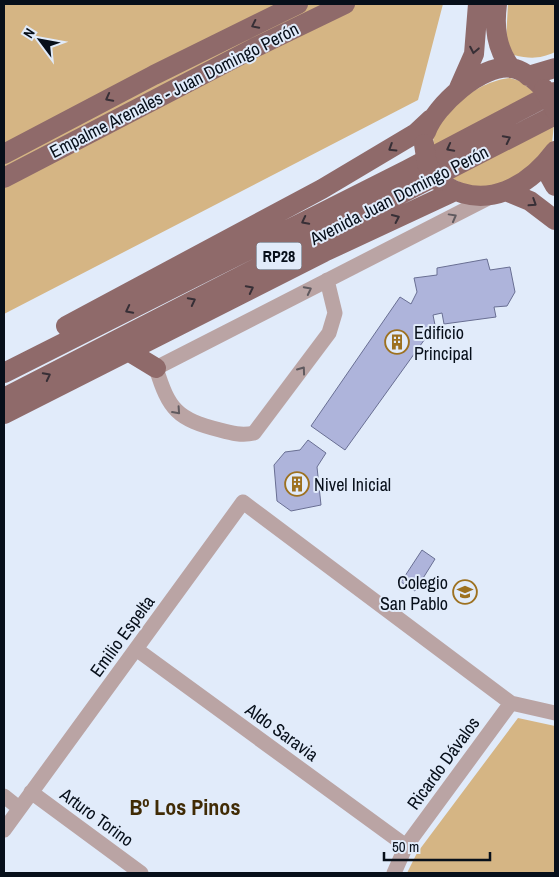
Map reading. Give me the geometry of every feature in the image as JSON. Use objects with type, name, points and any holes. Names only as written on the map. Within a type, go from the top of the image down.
[{"type":"main road","name":"Empalme Arenales - Juan Domingo Perón","points":[[4,154],[154,75],[298,4]]},
{"type":"main road","name":"Empalme Arenales - Juan Domingo Perón","points":[[4,178],[254,48],[345,4]]},
{"type":"main road","points":[[456,93],[466,76],[474,54],[478,4]]},
{"type":"main road","points":[[497,4],[495,18],[498,44],[503,58],[519,72],[550,91],[555,110]]},
{"type":"main road","name":"RP28","points":[[4,361],[322,189],[416,134],[456,93],[478,77],[555,68]]},
{"type":"main road","name":"Avenida Juan Domingo Perón","points":[[4,373],[398,175],[550,91]]},
{"type":"main road","name":"Avenida Juan Domingo Perón","points":[[4,398],[555,115]]},
{"type":"main road","name":"RP28","points":[[4,414],[324,252],[447,186],[427,164],[424,144],[431,119]]},
{"type":"main road","points":[[447,186],[473,196],[501,193],[530,179],[551,156]]},
{"type":"main road","points":[[551,156],[550,177],[555,186]]},
{"type":"main road","points":[[501,193],[530,201],[555,220]]},
{"type":"main road","points":[[128,351],[156,368]]},
{"type":"street","points":[[327,280],[335,313],[329,333],[254,433],[246,435],[231,433],[182,418],[172,406],[156,368],[327,280],[501,193]]},
{"type":"street","name":"Emilio Espelta","points":[[4,830],[243,502],[510,703]]},
{"type":"street","name":"Aldo Saravia","points":[[136,649],[406,846]]},
{"type":"street","points":[[510,703],[555,713]]},
{"type":"street","name":"Ricardo Dávalos","points":[[394,873],[406,846],[510,703]]},
{"type":"street","name":"Arturo Torino","points":[[31,792],[141,873]]},
{"type":"street","points":[[4,796],[19,808]]},
{"type":"shaded area","points":[[4,4],[443,4],[418,100],[4,314]]},
{"type":"shaded area","points":[[508,4],[555,4],[555,52],[535,58],[514,55],[506,40]]},
{"type":"shaded area","points":[[510,78],[520,81],[539,96],[434,148],[434,136],[439,123],[447,112],[471,92],[498,80]]},
{"type":"shaded area","points":[[554,124],[552,144],[525,176],[479,191],[449,177]]},
{"type":"shaded area","points":[[518,718],[555,726],[555,873],[407,873],[417,853]]},
{"type":"building","name":"Edificio Principal","points":[[487,259],[490,270],[510,267],[515,292],[507,306],[494,307],[496,317],[444,324],[442,313],[433,315],[435,325],[345,450],[311,426],[400,297],[411,304],[417,292],[414,278],[437,275],[437,268]]},
{"type":"building","name":"Nivel Inicial","points":[[308,440],[326,453],[317,467],[321,505],[291,511],[277,501],[274,465],[285,452],[300,450]]},
{"type":"building","points":[[422,550],[435,559],[415,591],[401,582]]},
{"type":"place","name":"Edificio Principal","points":[[397,342]]},
{"type":"place","name":"Nivel Inicial","points":[[297,484]]},
{"type":"place","name":"Colegio San Pablo","points":[[465,592]]},
{"type":"district","name":"Bº Los Pinos","points":[[185,807]]}]
